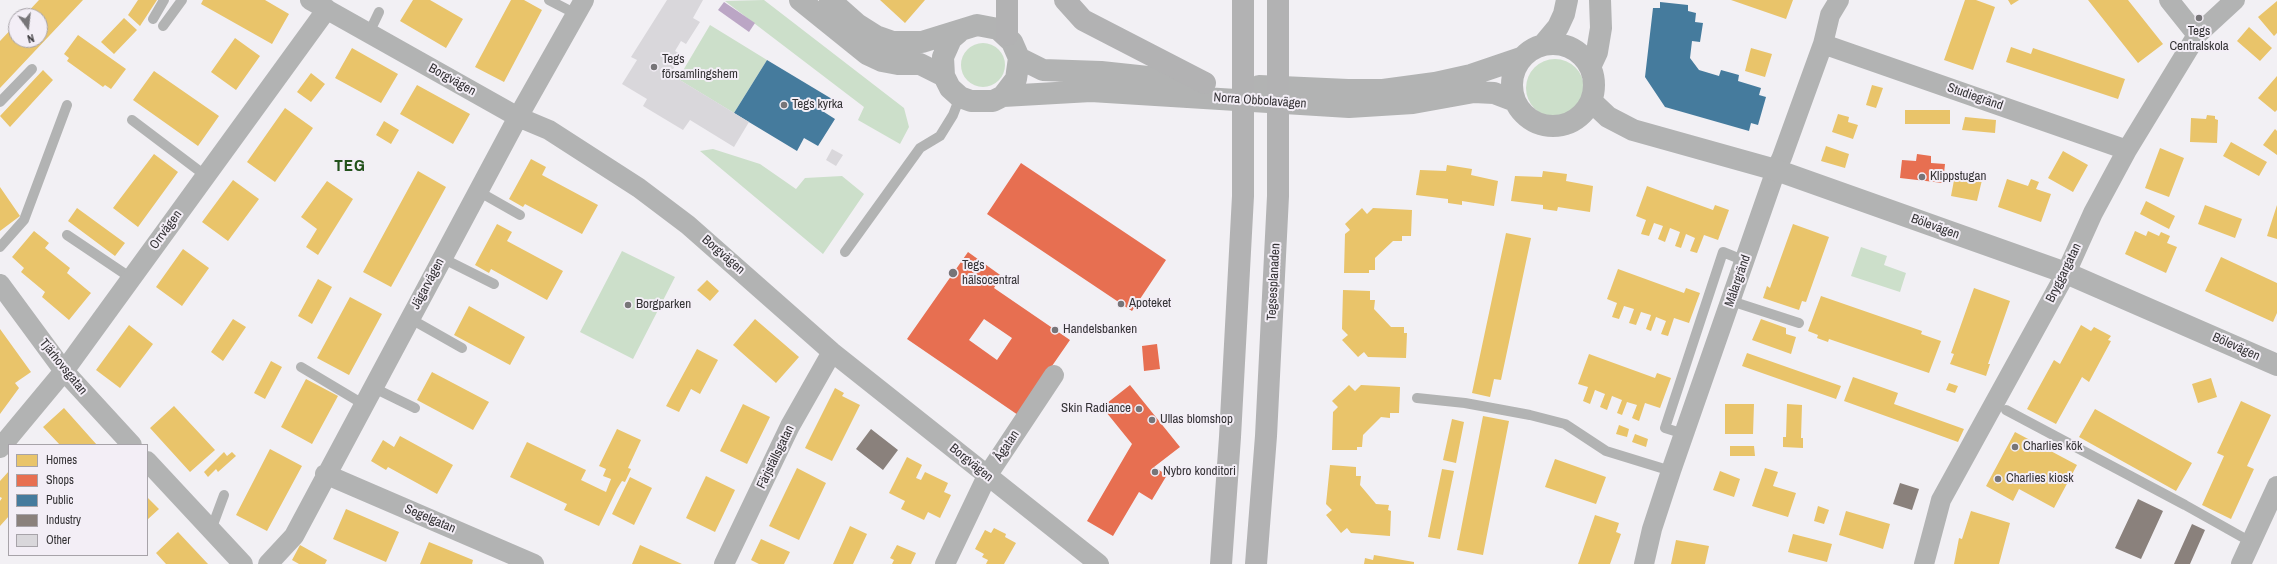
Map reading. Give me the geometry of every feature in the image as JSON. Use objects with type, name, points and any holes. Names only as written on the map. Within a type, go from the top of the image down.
[{"type":"main road","points":[[1007,0],[1007,35]]},
{"type":"main road","points":[[1065,0],[1083,20],[1171,80],[1204,83]]},
{"type":"main road","points":[[1221,564],[1230,437],[1243,196],[1242,4]]},
{"type":"main road","name":"Tegsesplanaden","points":[[1256,564],[1266,436],[1278,204],[1279,4]]},
{"type":"street","points":[[800,0],[867,54],[882,61],[892,63],[920,64],[944,76]]},
{"type":"street","points":[[830,0],[857,24],[876,36],[893,42],[922,42],[958,33],[977,25],[988,26],[1007,35],[1019,58],[1016,79],[1003,96]]},
{"type":"street","points":[[1543,45],[1565,46],[1583,58],[1590,67],[1593,78],[1594,90],[1584,111],[1575,119],[1564,124],[1553,126],[1541,124],[1530,119],[1521,111],[1515,101],[1512,83],[1515,70],[1522,58],[1528,52],[1543,45],[1558,27],[1564,14],[1567,0]]},
{"type":"street","points":[[1590,67],[1597,52],[1601,28],[1600,0]]},
{"type":"street","name":"Målargränd","points":[[1644,564],[1652,529],[1671,471],[1776,170],[1823,44],[1830,15],[1838,0]]},
{"type":"street","points":[[2169,0],[2197,35]]},
{"type":"street","name":"Bryggargatan","points":[[1924,564],[1941,500],[2066,273],[2093,212],[2127,150],[2197,35],[2235,0]]},
{"type":"street","name":"Borgvägen","points":[[318,5],[518,117],[549,130],[640,188],[688,225],[832,352],[1099,564]]},
{"type":"street","name":"Orrvägen","points":[[0,448],[64,371],[206,176],[318,5]]},
{"type":"street","name":"Jägarvägen","points":[[268,564],[294,536],[325,474],[442,258],[477,190],[580,7]]},
{"type":"street","points":[[958,33],[951,39],[943,57],[944,76],[950,88],[960,97]]},
{"type":"street","name":"Studiegränd","points":[[1823,44],[2127,150]]},
{"type":"street","name":"Norra Obbolavägen","points":[[1019,58],[1043,70],[1101,72],[1349,99],[1413,104],[1474,92],[1494,93],[1515,101]]},
{"type":"street","name":"Norra Obbolavägen","points":[[1204,83],[1349,99],[1383,90],[1435,83],[1470,75],[1522,58]]},
{"type":"street","name":"Norra Obbolavägen","points":[[960,97],[971,101],[982,102],[993,101],[1003,96],[1084,91],[1171,80]]},
{"type":"street","name":"Bölevägen","points":[[1590,101],[1608,117],[1633,130],[1776,170],[2066,273],[2277,366]]},
{"type":"street","name":"Tjärhovsgatan","points":[[0,284],[64,371],[131,444]]},
{"type":"street","name":"Färjställsgatan","points":[[724,564],[790,426],[832,352]]},
{"type":"street","name":"Ågatan","points":[[945,564],[987,476],[1054,375]]},
{"type":"street","points":[[148,462],[243,564]]},
{"type":"street","name":"Segelgatan","points":[[325,474],[534,564]]},
{"type":"street","points":[[2241,564],[2277,486]]},
{"type":"lane","points":[[153,19],[164,0]]},
{"type":"lane","points":[[164,26],[182,0]]},
{"type":"lane","points":[[549,0],[580,7]]},
{"type":"lane","points":[[369,33],[379,12]]},
{"type":"lane","points":[[0,102],[32,68]]},
{"type":"lane","points":[[845,252],[920,148],[940,136],[953,115],[960,97]]},
{"type":"lane","points":[[0,247],[24,220],[67,105]]},
{"type":"lane","points":[[132,120],[206,176]]},
{"type":"lane","points":[[477,190],[520,215]]},
{"type":"lane","points":[[67,235],[131,278]]},
{"type":"lane","points":[[1684,434],[1665,428],[1723,252],[1745,261]]},
{"type":"lane","points":[[442,258],[494,284]]},
{"type":"lane","points":[[1731,301],[1799,323]]},
{"type":"lane","points":[[409,318],[462,348]]},
{"type":"lane","points":[[301,367],[368,396],[415,408]]},
{"type":"lane","points":[[1417,398],[1466,403],[1530,415],[1565,424],[1606,451],[1671,471]]},
{"type":"lane","points":[[2006,410],[2185,505],[2251,542]]},
{"type":"lane","points":[[211,530],[224,495]]},
{"type":"green space","points":[[764,0],[904,108],[909,127],[900,144],[858,120],[864,107],[725,1]]},
{"type":"green space","points":[[710,25],[767,60],[734,113],[678,79]]},
{"type":"green space","points":[[979,43],[987,43],[999,49],[1005,61],[1005,69],[999,81],[987,87],[979,87],[967,81],[961,69],[961,61],[967,49]]},
{"type":"green space","points":[[1555,59],[1571,64],[1579,72],[1584,88],[1579,104],[1571,112],[1555,117],[1539,112],[1531,104],[1526,88],[1531,72],[1539,64]]},
{"type":"green space","points":[[713,149],[760,164],[796,189],[805,178],[842,176],[864,194],[823,254],[700,151]]},
{"type":"green space","points":[[1861,247],[1887,256],[1884,265],[1906,273],[1900,292],[1851,276]]},
{"type":"green space","name":"Borgparken","points":[[622,251],[675,277],[633,359],[580,332]]},
{"type":"shaded area","points":[[724,2],[755,23],[749,32],[718,10]]},
{"type":"building: Homes","points":[[39,0],[83,0],[48,37],[48,8],[32,8]]},
{"type":"building: Homes","points":[[138,0],[157,0],[140,26],[128,15]]},
{"type":"building: Homes","points":[[203,0],[265,0],[289,14],[272,44],[201,4]]},
{"type":"building: Homes","points":[[413,0],[430,0],[463,19],[446,48],[400,21]]},
{"type":"building: Homes","points":[[511,0],[524,0],[542,10],[504,82],[475,67]]},
{"type":"building: Homes","points":[[880,0],[925,0],[905,23]]},
{"type":"building: Homes","points":[[1731,0],[1793,0],[1786,19]]},
{"type":"building: Homes","points":[[1965,0],[1976,0],[1995,7],[1973,70],[1944,60]]},
{"type":"building: Homes","points":[[2008,0],[2019,0],[2011,5]]},
{"type":"building: Homes","points":[[2088,0],[2128,0],[2163,44],[2138,63]]},
{"type":"building: Homes","points":[[2277,1],[2277,33],[2274,36],[2258,17]]},
{"type":"building: Homes","points":[[124,18],[137,30],[114,54],[101,42]]},
{"type":"building: Homes","points":[[2249,27],[2272,48],[2260,61],[2237,41]]},
{"type":"building: Homes","points":[[8,32],[8,48],[38,48],[0,88],[0,41]]},
{"type":"building: Homes","points":[[78,35],[126,69],[111,89],[105,85],[103,87],[67,61],[69,58],[64,54]]},
{"type":"building: Homes","points":[[235,38],[260,56],[236,90],[211,72]]},
{"type":"building: Homes","points":[[2011,47],[2031,54],[2033,48],[2125,79],[2118,99],[2006,62]]},
{"type":"building: Homes","points":[[352,48],[398,74],[381,103],[335,78]]},
{"type":"building: Homes","points":[[1751,48],[1772,54],[1765,77],[1745,71]]},
{"type":"building: Homes","points":[[43,70],[53,80],[10,127],[0,116]]},
{"type":"building: Homes","points":[[154,71],[219,116],[198,146],[133,100]]},
{"type":"building: Homes","points":[[311,73],[325,84],[311,102],[297,92]]},
{"type":"building: Homes","points":[[2277,76],[2277,110],[2275,112],[2258,98]]},
{"type":"building: Homes","points":[[417,85],[470,114],[453,144],[400,114]]},
{"type":"building: Homes","points":[[1872,85],[1883,88],[1876,108],[1866,105]]},
{"type":"building: Homes","points":[[285,108],[313,128],[275,182],[247,162]]},
{"type":"building: Homes","points":[[1905,110],[1950,110],[1950,124],[1905,124]]},
{"type":"building: Homes","points":[[1838,114],[1849,117],[1848,122],[1858,125],[1853,139],[1832,132]]},
{"type":"building: Homes","points":[[2207,115],[2215,116],[2215,119],[2218,120],[2217,143],[2190,142],[2191,118],[2206,119]]},
{"type":"building: Homes","points":[[1965,117],[1996,120],[1995,133],[1962,130]]},
{"type":"building: Homes","points":[[384,121],[399,130],[391,144],[376,135]]},
{"type":"building: Homes","points":[[2275,129],[2277,131],[2277,155],[2263,145]]},
{"type":"building: Homes","points":[[2231,142],[2267,162],[2259,176],[2223,156]]},
{"type":"building: Homes","points":[[1826,146],[1849,154],[1845,168],[1821,161]]},
{"type":"building: Homes","points":[[2160,148],[2184,158],[2169,197],[2145,188]]},
{"type":"building: Homes","points":[[2063,151],[2088,165],[2073,192],[2048,178]]},
{"type":"building: Homes","points":[[154,154],[178,172],[138,227],[113,208]]},
{"type":"building: Homes","points":[[531,159],[546,167],[542,175],[598,205],[582,234],[525,204],[523,207],[509,199]]},
{"type":"building: Homes","points":[[1447,165],[1472,169],[1471,175],[1498,181],[1494,206],[1462,201],[1462,205],[1448,203],[1448,199],[1416,195],[1420,170],[1446,171]]},
{"type":"building: Homes","points":[[418,171],[446,187],[391,287],[363,272]]},
{"type":"building: Homes","points":[[1543,171],[1567,174],[1566,181],[1593,186],[1590,212],[1558,207],[1557,211],[1543,209],[1543,205],[1511,201],[1515,176],[1542,177]]},
{"type":"building: Homes","points":[[1955,175],[1982,180],[1977,201],[1951,196]]},
{"type":"building: Homes","points":[[2007,179],[2028,186],[2031,179],[2039,182],[2036,189],[2051,194],[2041,222],[1998,207]]},
{"type":"building: Homes","points":[[233,180],[259,199],[228,241],[202,222]]},
{"type":"building: Homes","points":[[327,181],[353,199],[318,255],[306,247],[317,229],[301,217]]},
{"type":"building: Homes","points":[[1647,186],[1713,210],[1715,205],[1729,210],[1718,240],[1704,235],[1697,253],[1690,251],[1695,238],[1686,234],[1681,248],[1675,246],[1680,232],[1670,228],[1665,242],[1658,239],[1663,226],[1654,223],[1649,236],[1641,234],[1646,220],[1636,216]]},
{"type":"building: Homes","points":[[0,187],[20,216],[0,231]]},
{"type":"building: Homes","points":[[2146,201],[2175,216],[2169,229],[2140,214]]},
{"type":"building: Homes","points":[[2205,205],[2242,219],[2235,238],[2198,224]]},
{"type":"building: Homes","points":[[2277,205],[2277,239],[2267,236]]},
{"type":"building: Homes","points":[[77,208],[125,243],[115,256],[68,221]]},
{"type":"building: Homes","points":[[1362,208],[1367,214],[1373,208],[1412,210],[1411,236],[1402,236],[1402,241],[1393,241],[1375,258],[1375,270],[1369,270],[1369,273],[1344,273],[1345,234],[1350,230],[1345,224]]},
{"type":"building: Homes","points":[[497,224],[512,232],[507,241],[563,271],[547,300],[491,269],[489,273],[475,265]]},
{"type":"building: Homes","points":[[1793,224],[1829,237],[1806,302],[1802,301],[1799,310],[1763,298],[1767,286],[1770,288]]},
{"type":"building: Homes","points":[[34,231],[49,243],[45,248],[70,268],[67,273],[91,293],[69,320],[42,297],[45,292],[21,272],[24,268],[12,257]]},
{"type":"building: Homes","points":[[2135,231],[2146,236],[2148,231],[2159,236],[2161,232],[2170,236],[2167,243],[2177,247],[2166,273],[2125,254]]},
{"type":"building: Homes","points":[[1506,233],[1531,238],[1501,380],[1494,379],[1490,397],[1472,393]]},
{"type":"building: Homes","points":[[183,249],[209,268],[182,306],[156,287]]},
{"type":"building: Homes","points":[[2221,257],[2277,283],[2277,313],[2273,322],[2205,291]]},
{"type":"building: Homes","points":[[1618,269],[1684,293],[1686,288],[1700,293],[1689,323],[1674,318],[1668,336],[1661,334],[1666,321],[1656,317],[1651,331],[1646,329],[1651,315],[1641,312],[1636,325],[1629,323],[1634,309],[1624,306],[1619,319],[1612,317],[1617,303],[1607,299]]},
{"type":"building: Homes","points":[[318,279],[332,287],[312,324],[298,316]]},
{"type":"building: Homes","points":[[707,280],[719,291],[710,301],[697,290]]},
{"type":"building: Homes","points":[[1974,288],[2010,301],[1988,364],[1990,364],[1986,376],[1950,364],[1954,354],[1951,353]]},
{"type":"building: Homes","points":[[1343,290],[1370,291],[1370,300],[1375,300],[1374,309],[1391,327],[1404,327],[1404,333],[1407,333],[1406,358],[1368,357],[1364,352],[1358,357],[1342,340],[1348,335],[1342,329]]},
{"type":"building: Homes","points":[[1821,296],[1922,331],[1921,334],[1941,341],[1929,373],[1829,339],[1828,342],[1817,338],[1818,335],[1808,331]]},
{"type":"building: Homes","points":[[350,297],[382,314],[349,375],[317,358]]},
{"type":"building: Homes","points":[[469,306],[525,337],[510,365],[454,335]]},
{"type":"building: Homes","points":[[233,319],[246,327],[223,361],[211,352]]},
{"type":"building: Homes","points":[[755,319],[799,357],[776,383],[733,345]]},
{"type":"building: Homes","points":[[1761,319],[1786,328],[1786,334],[1796,337],[1791,354],[1752,340]]},
{"type":"building: Homes","points":[[129,325],[153,344],[120,388],[96,370]]},
{"type":"building: Homes","points":[[2081,325],[2091,331],[2094,327],[2111,336],[2108,340],[2111,341],[2089,382],[2082,377],[2056,424],[2027,409],[2054,360],[2060,364]]},
{"type":"building: Homes","points":[[0,329],[31,372],[15,383],[19,388],[0,414]]},
{"type":"building: Homes","points":[[697,349],[718,360],[700,394],[691,389],[679,412],[666,406]]},
{"type":"building: Homes","points":[[1747,353],[1841,386],[1836,399],[1742,366]]},
{"type":"building: Homes","points":[[1589,354],[1655,378],[1657,373],[1671,378],[1660,408],[1645,403],[1639,421],[1632,418],[1637,405],[1627,402],[1622,415],[1617,413],[1622,400],[1612,396],[1607,410],[1600,407],[1605,394],[1595,390],[1590,404],[1583,401],[1588,387],[1578,384]]},
{"type":"building: Homes","points":[[271,361],[282,367],[265,399],[254,393]]},
{"type":"building: Homes","points":[[432,372],[489,402],[473,430],[417,400]]},
{"type":"building: Homes","points":[[1853,377],[1898,393],[1894,404],[1964,429],[1958,442],[1844,401]]},
{"type":"building: Homes","points":[[2211,378],[2217,397],[2198,403],[2192,384]]},
{"type":"building: Homes","points":[[306,379],[338,396],[312,444],[281,427]]},
{"type":"building: Homes","points":[[1949,383],[1958,386],[1955,393],[1946,390]]},
{"type":"building: Homes","points":[[1349,385],[1355,391],[1361,385],[1400,387],[1399,413],[1390,413],[1390,418],[1381,417],[1363,435],[1362,447],[1357,447],[1357,450],[1332,450],[1333,412],[1338,407],[1332,401]]},
{"type":"building: Homes","points":[[835,388],[844,393],[842,396],[860,405],[832,461],[805,448]]},
{"type":"building: Homes","points":[[2241,401],[2271,415],[2247,466],[2254,469],[2231,519],[2202,505],[2224,456],[2217,453]]},
{"type":"building: Homes","points":[[743,404],[770,417],[747,464],[720,451]]},
{"type":"building: Homes","points":[[1725,404],[1754,404],[1753,434],[1725,434]]},
{"type":"building: Homes","points":[[1787,404],[1802,405],[1801,438],[1803,438],[1803,448],[1783,447],[1783,437],[1786,437]]},
{"type":"building: Homes","points":[[174,406],[215,450],[190,472],[150,428]]},
{"type":"building: Homes","points":[[64,408],[96,444],[59,444],[43,427]]},
{"type":"building: Homes","points":[[2095,409],[2192,463],[2176,491],[2079,437]]},
{"type":"building: Homes","points":[[1483,416],[1509,421],[1483,555],[1457,550]]},
{"type":"building: Homes","points":[[1452,419],[1464,422],[1456,463],[1443,460]]},
{"type":"building: Homes","points":[[1619,425],[1629,429],[1627,437],[1616,434]]},
{"type":"building: Homes","points":[[617,429],[641,440],[628,468],[631,469],[625,482],[622,481],[617,489],[599,526],[564,510],[567,504],[510,477],[527,442],[586,470],[581,480],[606,492],[611,479],[603,476],[606,469],[599,466]]},
{"type":"building: Homes","points":[[2015,432],[2077,465],[2054,508],[2019,489],[2013,501],[1986,486]]},
{"type":"building: Homes","points":[[1635,434],[1648,439],[1646,447],[1632,442]]},
{"type":"building: Homes","points":[[400,436],[453,465],[437,494],[388,467],[386,470],[371,461],[383,440],[394,447]]},
{"type":"building: Homes","points":[[1730,446],[1754,446],[1755,456],[1730,456]]},
{"type":"building: Homes","points":[[270,449],[302,466],[267,531],[236,515]]},
{"type":"building: Homes","points":[[224,452],[227,456],[232,452],[236,456],[218,472],[216,469],[208,477],[204,472]]},
{"type":"building: Homes","points":[[907,457],[922,465],[916,478],[921,480],[925,472],[948,483],[944,492],[951,495],[940,518],[928,512],[924,520],[901,509],[905,501],[889,493]]},
{"type":"building: Homes","points":[[1555,459],[1606,477],[1596,504],[1545,487]]},
{"type":"building: Homes","points":[[1330,465],[1356,467],[1356,476],[1361,476],[1360,485],[1376,504],[1389,505],[1388,510],[1391,511],[1390,536],[1351,533],[1347,528],[1341,533],[1326,515],[1332,510],[1326,504]]},
{"type":"building: Homes","points":[[797,468],[826,483],[799,540],[769,526]]},
{"type":"building: Homes","points":[[1765,468],[1778,472],[1773,486],[1796,493],[1788,517],[1752,506]]},
{"type":"building: Homes","points":[[1442,469],[1454,471],[1440,539],[1428,537]]},
{"type":"building: Homes","points":[[1720,471],[1740,479],[1734,497],[1713,490]]},
{"type":"building: Homes","points":[[8,472],[8,517],[0,526],[0,501],[2,498],[0,497],[0,481]]},
{"type":"building: Homes","points":[[706,476],[735,490],[715,532],[686,518]]},
{"type":"building: Homes","points":[[630,477],[652,488],[634,525],[612,514]]},
{"type":"building: Homes","points":[[148,498],[159,509],[148,519]]},
{"type":"building: Homes","points":[[1818,506],[1829,510],[1824,524],[1814,521]]},
{"type":"building: Homes","points":[[346,509],[399,532],[386,562],[333,539]]},
{"type":"building: Homes","points":[[1846,511],[1890,524],[1883,549],[1839,535]]},
{"type":"building: Homes","points":[[1971,511],[2010,523],[1999,564],[1954,564],[1959,538],[1962,539]]},
{"type":"building: Homes","points":[[1595,515],[1619,523],[1616,532],[1621,534],[1610,564],[1578,564]]},
{"type":"building: Homes","points":[[850,526],[867,534],[853,564],[833,564]]},
{"type":"building: Homes","points":[[994,528],[1006,534],[1005,537],[1016,543],[1004,564],[986,564],[988,560],[982,557],[984,554],[975,549],[985,530],[991,533]]},
{"type":"building: Homes","points":[[178,532],[208,564],[166,564],[156,553]]},
{"type":"building: Homes","points":[[1793,534],[1832,544],[1827,562],[1788,552]]},
{"type":"building: Homes","points":[[761,539],[790,552],[784,564],[759,564],[751,560]]},
{"type":"building: Homes","points":[[1676,540],[1709,546],[1705,564],[1671,564]]},
{"type":"building: Homes","points":[[429,542],[473,560],[472,564],[420,564]]},
{"type":"building: Homes","points":[[300,545],[327,560],[325,564],[299,564],[292,560]]},
{"type":"building: Homes","points":[[640,545],[682,564],[632,564]]},
{"type":"building: Homes","points":[[897,545],[916,553],[911,564],[892,564],[894,560],[890,558]]},
{"type":"building: Homes","points":[[1374,555],[1414,562],[1414,564],[1364,564],[1365,558],[1373,560]]},
{"type":"building: Shops","points":[[1917,154],[1931,156],[1931,163],[1945,164],[1943,183],[1900,178],[1902,160],[1916,161]]},
{"type":"building: Shops","points":[[1021,163],[1166,260],[1132,311],[987,214]]},
{"type":"building: Shops","points":[[968,252],[1003,277],[1003,283],[997,283],[994,288],[1070,340],[1018,415],[907,339]],"holes":[[[984,319],[1012,338],[997,360],[969,340]]]},
{"type":"building: Shops","points":[[1157,344],[1160,369],[1144,371],[1142,346]]},
{"type":"building: Shops","points":[[1130,385],[1180,447],[1154,467],[1167,475],[1152,500],[1139,492],[1113,536],[1087,521],[1132,444],[1102,407]]},
{"type":"building: Public","points":[[1660,2],[1688,5],[1688,11],[1696,13],[1695,22],[1703,23],[1700,42],[1692,41],[1690,58],[1699,70],[1719,76],[1721,70],[1739,75],[1738,81],[1761,88],[1759,95],[1766,97],[1758,125],[1751,123],[1749,131],[1665,107],[1645,77],[1653,8],[1660,8]]},
{"type":"building: Public","name":"Tegs kyrka","points":[[767,60],[832,99],[824,112],[835,119],[818,146],[804,138],[797,151],[734,113]]},
{"type":"building: Industry","points":[[871,429],[898,450],[883,470],[856,449]]},
{"type":"building: Industry","points":[[1900,483],[1919,489],[1912,510],[1893,504]]},
{"type":"building: Industry","points":[[2138,499],[2163,511],[2141,559],[2115,548]]},
{"type":"building: Industry","points":[[2192,524],[2205,530],[2190,564],[2174,564]]},
{"type":"building: Other","name":"Tegs församlingshem","points":[[667,0],[703,0],[693,18],[700,22],[686,44],[681,41],[675,51],[682,55],[670,74],[749,122],[734,147],[690,120],[683,130],[643,106],[647,99],[622,84],[637,60],[631,57]]},
{"type":"building: Other","points":[[832,149],[843,155],[836,166],[826,160]]},
{"type":"place","name":"Tegs Centralskola","points":[[2199,18]]},
{"type":"place","name":"Tegs församlingshem","points":[[654,67]]},
{"type":"place","name":"Tegs kyrka","points":[[784,105]]},
{"type":"place","name":"Klippstugan","points":[[1922,177]]},
{"type":"place","name":"Tegs hälsocentral","points":[[953,273]]},
{"type":"place","name":"Apoteket","points":[[1121,304]]},
{"type":"place","name":"Borgparken","points":[[628,305]]},
{"type":"place","name":"Handelsbanken","points":[[1055,330]]},
{"type":"place","name":"Skin Radiance","points":[[1139,409]]},
{"type":"place","name":"Ullas blomshop","points":[[1152,420]]},
{"type":"place","name":"Charlies kök","points":[[2015,447]]},
{"type":"place","name":"Nybro konditori","points":[[1155,472]]},
{"type":"place","name":"Charlies kiosk","points":[[1998,479]]},
{"type":"district","name":"TEG","points":[[350,166]]}]
